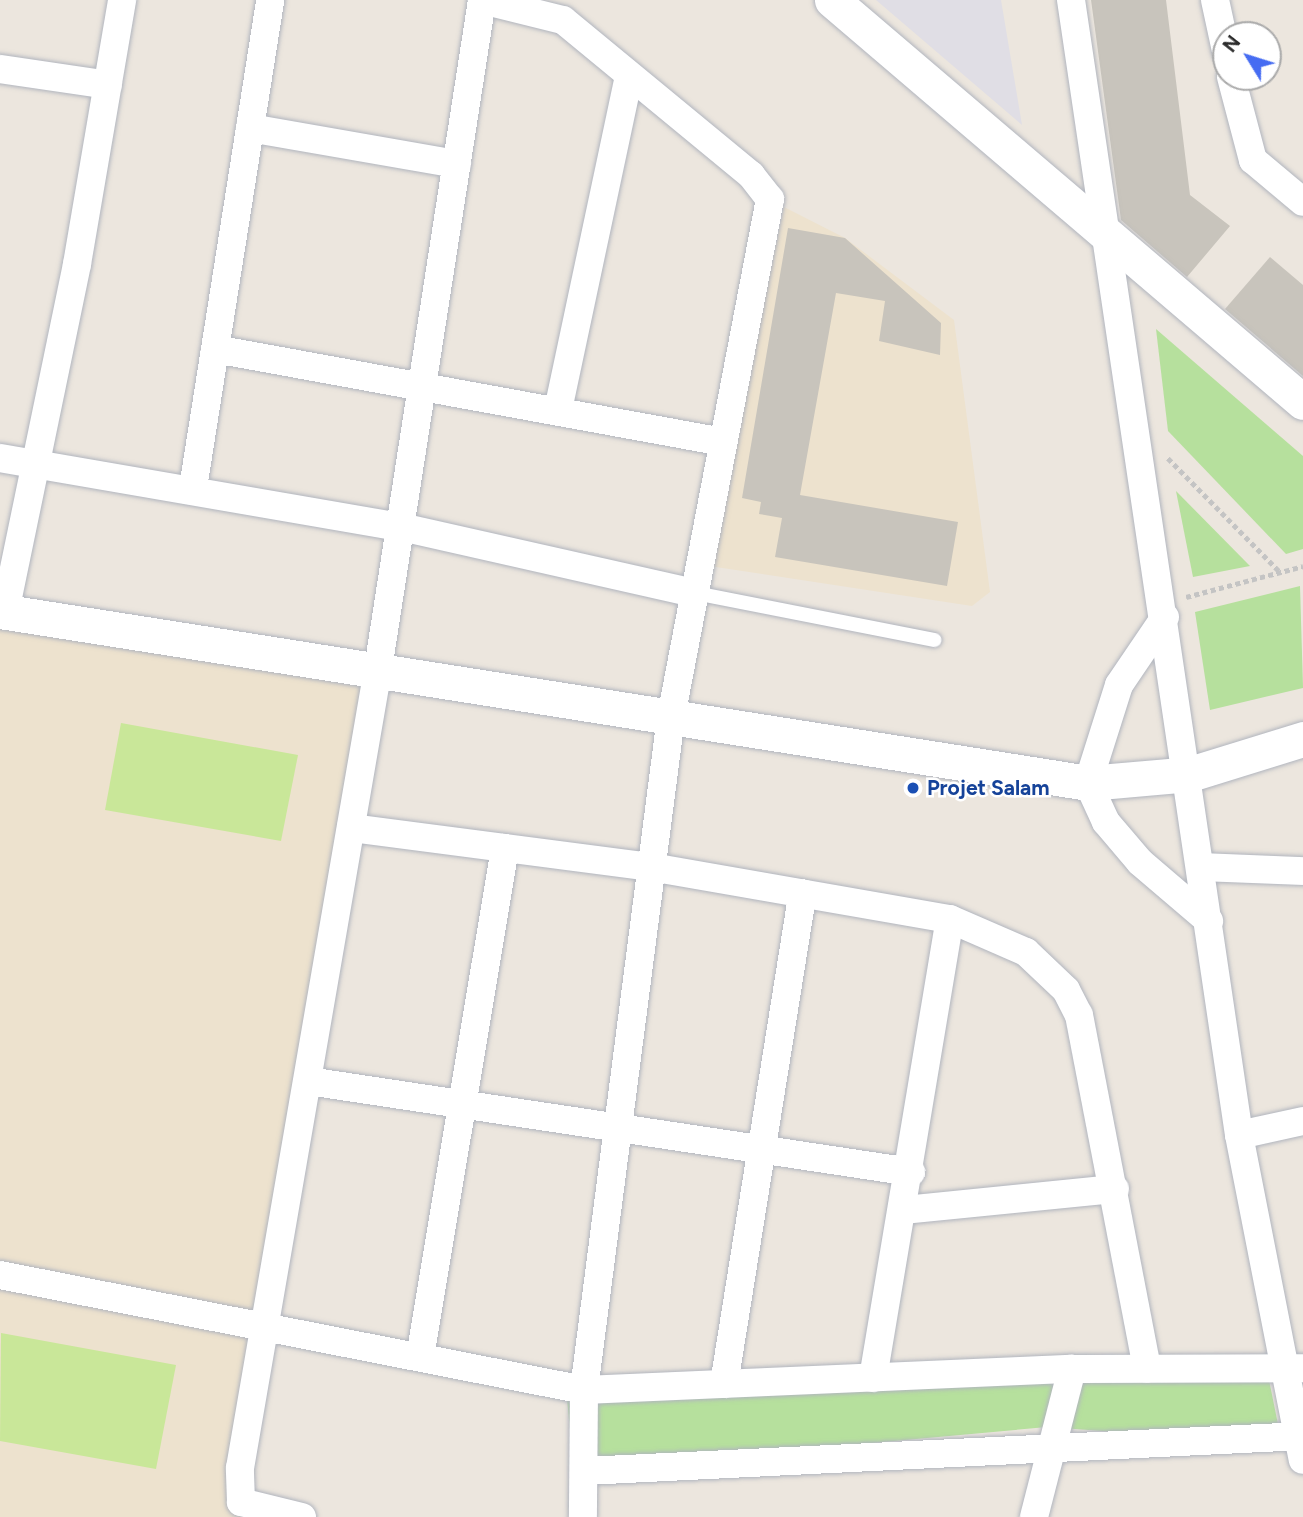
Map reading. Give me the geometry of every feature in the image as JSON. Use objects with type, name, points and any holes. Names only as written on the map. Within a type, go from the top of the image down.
[{"type":"street","points":[[122,0],[36,463],[3,611],[1088,783],[1190,775],[1303,740]]},
{"type":"street","points":[[193,488],[270,0]]},
{"type":"street","points":[[302,1517],[257,1513],[242,1502],[238,1489],[268,1329],[425,383],[482,0],[550,13],[751,175],[770,200],[671,717],[615,1125],[584,1390],[583,1517]]},
{"type":"street","points":[[832,0],[1106,231],[1303,402]]},
{"type":"street","points":[[585,1471],[1048,1444],[1302,1444],[1293,1369],[1239,1135],[1190,775],[1070,0]]},
{"type":"street","points":[[1215,0],[1220,21]]},
{"type":"street","points":[[0,68],[108,85]]},
{"type":"street","points":[[558,410],[629,76]]},
{"type":"street","points":[[1235,91],[1253,160],[1303,202]]},
{"type":"street","points":[[250,128],[457,164]]},
{"type":"street","points":[[215,349],[425,383],[723,442]]},
{"type":"street","points":[[0,458],[193,488],[401,527],[695,593]]},
{"type":"street","points":[[1164,610],[1119,685],[1095,744],[1088,783],[1106,822],[1140,862],[1209,921]]},
{"type":"street","points":[[351,828],[651,867],[950,919],[1026,952],[1066,990],[1092,1059],[1147,1369]]},
{"type":"street","points":[[420,1357],[460,1103],[505,848]]},
{"type":"street","points":[[1202,867],[1303,871]]},
{"type":"street","points":[[724,1384],[803,893]]},
{"type":"street","points":[[873,1378],[911,1172],[950,919]]},
{"type":"street","points":[[308,1081],[615,1125],[911,1172]]},
{"type":"street","points":[[1239,1135],[1303,1121]]},
{"type":"street","points":[[904,1210],[1115,1189]]},
{"type":"street","points":[[0,1275],[584,1390],[1072,1370],[1293,1369]]},
{"type":"street","points":[[1034,1517],[1048,1444],[1072,1370]]},
{"type":"lane","points":[[695,593],[934,640]]},
{"type":"path","points":[[1136,425],[1280,572]]},
{"type":"path","points":[[1164,610],[1303,566]]},
{"type":"shaded area","points":[[876,0],[1001,0],[1022,125]]},
{"type":"shaded area","points":[[784,207],[845,238],[954,320],[990,592],[972,606],[709,566]]},
{"type":"shaded area","points":[[0,601],[366,663],[260,1331],[249,1517],[0,1517]]},
{"type":"green space","points":[[1156,329],[1303,456],[1303,549],[1286,554],[1168,431]]},
{"type":"green space","points":[[1176,491],[1250,566],[1193,577]]},
{"type":"green space","points":[[1300,586],[1303,688],[1210,710],[1195,612]]},
{"type":"green space","points":[[121,723],[298,755],[281,841],[105,810]]},
{"type":"green space","points":[[1,1333],[176,1365],[156,1469],[0,1441]]},
{"type":"green space","points":[[1266,1365],[1282,1444],[1047,1427],[574,1470],[567,1399]]},
{"type":"building","points":[[1091,0],[1166,0],[1190,195],[1230,226],[1187,277],[1121,220]]},
{"type":"building","points":[[788,228],[845,238],[941,323],[940,355],[879,341],[885,301],[836,293],[800,495],[958,522],[947,586],[775,557],[782,518],[759,514],[761,502],[742,498]]},
{"type":"building","points":[[1270,257],[1303,285],[1303,376],[1225,309]]},
{"type":"place","name":"Projet Salam","points":[[913,788]]}]
